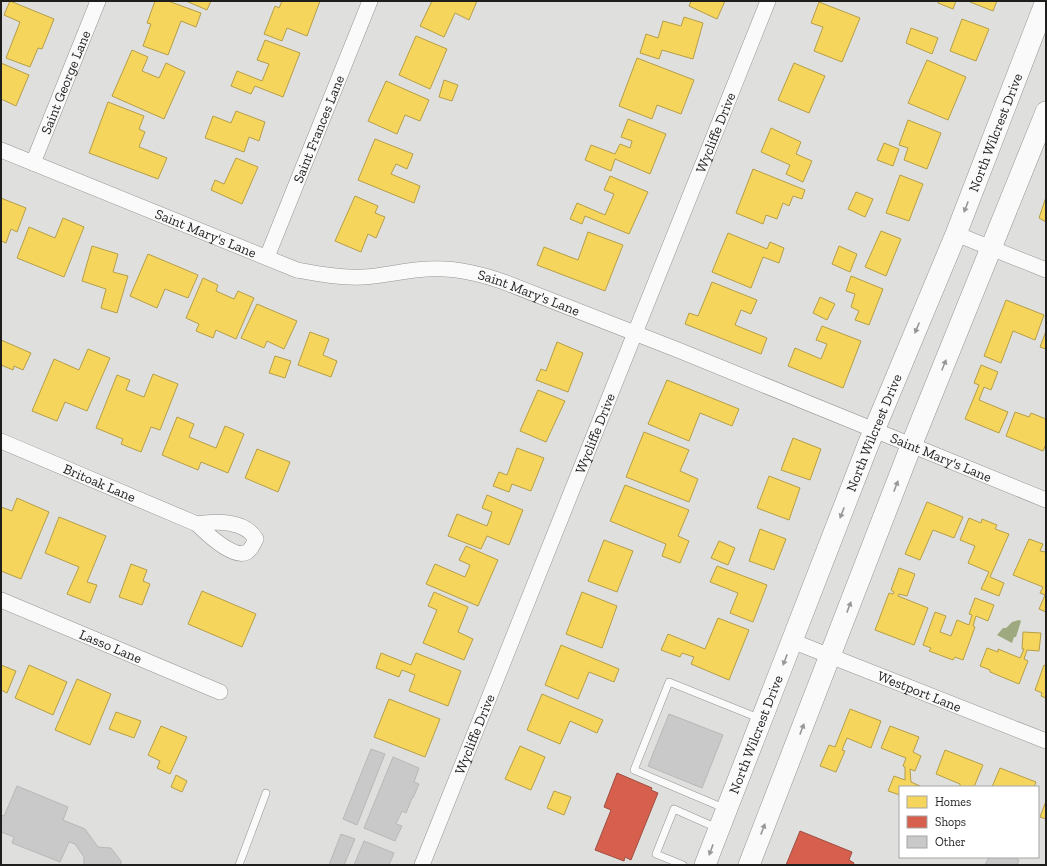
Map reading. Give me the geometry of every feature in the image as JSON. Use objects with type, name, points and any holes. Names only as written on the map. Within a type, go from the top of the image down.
[{"type":"main road","name":"North Wilcrest Drive","points":[[705,865],[874,431],[1040,35],[1046,1]]},
{"type":"main road","points":[[749,865],[990,248],[1046,112]]},
{"type":"street","name":"Saint George Lane","points":[[33,163],[98,1]]},
{"type":"street","name":"Saint Frances Lane","points":[[267,257],[370,1]]},
{"type":"street","name":"Wycliffe Drive","points":[[422,865],[636,334],[768,1]]},
{"type":"street","name":"Saint Mary's Lane","points":[[1,150],[297,270],[332,277],[364,277],[427,269],[451,269],[478,273],[636,334],[1046,500]]},
{"type":"street","points":[[956,234],[1046,270]]},
{"type":"street","name":"Britoak Lane","points":[[1,442],[197,524]]},
{"type":"street","name":"Lasso Lane","points":[[1,600],[220,692]]},
{"type":"street","name":"Westport Lane","points":[[792,641],[1046,741]]},
{"type":"lane","points":[[726,809],[634,770],[666,689],[669,682],[762,720]]},
{"type":"lane","points":[[239,865],[266,793]]},
{"type":"lane","points":[[683,865],[656,854],[674,809],[719,828]]},
{"type":"shaded area","points":[[1019,620],[1021,621],[1016,637],[1014,637],[1012,643],[997,635],[1003,628],[1006,628],[1012,622]]},
{"type":"building: Homes","points":[[10,1],[54,19],[42,49],[38,48],[30,67],[6,58],[20,22],[4,15]]},
{"type":"building: Homes","points":[[155,1],[168,1],[201,13],[196,27],[181,21],[168,55],[143,46],[151,24],[147,23]]},
{"type":"building: Homes","points":[[186,1],[211,1],[207,10]]},
{"type":"building: Homes","points":[[282,1],[320,1],[307,36],[287,28],[282,41],[264,34],[275,6],[279,8]]},
{"type":"building: Homes","points":[[432,1],[477,1],[469,20],[455,13],[444,37],[420,26]]},
{"type":"building: Homes","points":[[691,1],[725,1],[717,19],[689,6]]},
{"type":"building: Homes","points":[[938,1],[956,1],[953,9],[938,3]]},
{"type":"building: Homes","points":[[970,1],[997,1],[993,11]]},
{"type":"building: Homes","points":[[819,2],[860,18],[842,62],[814,51],[823,27],[811,23]]},
{"type":"building: Homes","points":[[684,17],[703,23],[693,59],[662,50],[659,59],[640,53],[646,34],[658,38],[663,21],[681,26]]},
{"type":"building: Homes","points":[[962,19],[989,29],[976,61],[950,51]]},
{"type":"building: Homes","points":[[911,28],[938,38],[932,54],[906,43]]},
{"type":"building: Homes","points":[[416,36],[447,49],[430,89],[399,75]]},
{"type":"building: Homes","points":[[265,40],[300,53],[283,97],[255,86],[251,94],[231,86],[237,71],[262,81],[269,64],[257,60]]},
{"type":"building: Homes","points":[[132,50],[148,57],[142,71],[159,78],[166,63],[185,72],[164,119],[112,96]]},
{"type":"building: Homes","points":[[637,58],[694,80],[681,114],[657,105],[652,119],[619,106]]},
{"type":"building: Homes","points":[[927,60],[966,77],[948,120],[908,103]]},
{"type":"building: Homes","points":[[1,63],[29,75],[16,106],[1,99]]},
{"type":"building: Homes","points":[[794,63],[825,76],[809,113],[778,100]]},
{"type":"building: Homes","points":[[444,80],[458,85],[452,101],[439,97]]},
{"type":"building: Homes","points":[[386,81],[429,100],[420,121],[405,115],[397,134],[368,121]]},
{"type":"building: Homes","points":[[108,102],[144,116],[139,129],[145,132],[139,147],[167,158],[158,179],[89,153]]},
{"type":"building: Homes","points":[[236,111],[265,122],[259,141],[249,137],[244,152],[205,138],[213,116],[231,123]]},
{"type":"building: Homes","points":[[628,119],[666,134],[650,174],[615,159],[611,171],[585,160],[591,145],[615,154],[620,144],[630,148],[632,141],[621,137]]},
{"type":"building: Homes","points":[[908,120],[941,133],[927,169],[904,160],[908,148],[899,145]]},
{"type":"building: Homes","points":[[771,128],[801,142],[796,154],[812,161],[803,182],[786,174],[790,165],[761,152]]},
{"type":"building: Homes","points":[[375,139],[413,154],[407,169],[396,164],[391,174],[420,186],[414,203],[358,180]]},
{"type":"building: Homes","points":[[884,143],[899,149],[893,166],[877,160]]},
{"type":"building: Homes","points":[[236,158],[258,167],[242,204],[211,190],[215,180],[224,184]]},
{"type":"building: Homes","points":[[753,169],[805,190],[802,199],[793,196],[789,206],[783,203],[777,219],[766,215],[763,224],[736,213]]},
{"type":"building: Homes","points":[[900,175],[923,184],[909,221],[886,213]]},
{"type":"building: Homes","points":[[610,176],[648,192],[629,234],[585,216],[582,224],[570,219],[577,203],[605,215],[614,194],[604,190]]},
{"type":"building: Homes","points":[[856,192],[873,199],[865,217],[848,209]]},
{"type":"building: Homes","points":[[355,196],[378,206],[375,213],[385,217],[376,238],[368,234],[361,252],[335,241]]},
{"type":"building: Homes","points":[[1046,197],[1046,222],[1039,218]]},
{"type":"building: Homes","points":[[1,198],[26,208],[17,232],[11,229],[6,243],[1,241]]},
{"type":"building: Homes","points":[[63,218],[84,227],[64,277],[17,258],[29,227],[55,238]]},
{"type":"building: Homes","points":[[881,231],[901,239],[886,276],[865,267]]},
{"type":"building: Homes","points":[[588,232],[623,245],[605,291],[537,265],[544,247],[578,260]]},
{"type":"building: Homes","points":[[728,233],[767,249],[770,242],[784,248],[779,263],[763,257],[751,288],[712,272]]},
{"type":"building: Homes","points":[[92,246],[118,254],[113,272],[128,276],[117,313],[101,308],[106,289],[82,281]]},
{"type":"building: Homes","points":[[839,246],[857,254],[850,272],[832,264]]},
{"type":"building: Homes","points":[[148,254],[198,275],[188,298],[165,289],[157,308],[130,296]]},
{"type":"building: Homes","points":[[851,276],[883,289],[869,325],[855,320],[859,311],[851,307],[855,294],[846,291]]},
{"type":"building: Homes","points":[[203,278],[218,285],[216,291],[234,299],[238,291],[254,298],[236,339],[216,330],[213,338],[196,331],[199,324],[186,318]]},
{"type":"building: Homes","points":[[712,282],[757,300],[751,314],[741,310],[735,325],[767,338],[761,354],[685,324],[689,313],[698,316]]},
{"type":"building: Homes","points":[[820,297],[835,304],[827,320],[813,313]]},
{"type":"building: Homes","points":[[1006,300],[1044,315],[1035,340],[1013,331],[1001,363],[984,356]]},
{"type":"building: Homes","points":[[257,304],[297,321],[284,349],[267,341],[264,348],[241,338]]},
{"type":"building: Homes","points":[[822,326],[861,341],[843,388],[788,366],[795,348],[821,359],[827,344],[816,340]]},
{"type":"building: Homes","points":[[1046,331],[1046,349],[1040,347]]},
{"type":"building: Homes","points":[[310,332],[329,339],[323,355],[337,361],[331,377],[298,365]]},
{"type":"building: Homes","points":[[1,340],[31,353],[23,370],[14,366],[13,370],[1,365]]},
{"type":"building: Homes","points":[[557,342],[583,353],[568,392],[536,380],[541,369],[546,371]]},
{"type":"building: Homes","points":[[88,349],[110,358],[87,411],[65,402],[57,421],[32,411],[54,359],[79,370]]},
{"type":"building: Homes","points":[[275,356],[291,361],[285,378],[269,373]]},
{"type":"building: Homes","points":[[981,365],[998,372],[991,390],[984,387],[979,400],[1008,412],[999,433],[965,419],[979,385],[974,383]]},
{"type":"building: Homes","points":[[153,374],[178,384],[160,430],[151,427],[141,452],[121,444],[123,439],[96,428],[117,375],[130,380],[126,390],[144,397]]},
{"type":"building: Homes","points":[[667,380],[739,409],[732,426],[700,413],[689,441],[648,424]]},
{"type":"building: Homes","points":[[538,390],[565,401],[546,442],[520,431]]},
{"type":"building: Homes","points":[[1015,412],[1029,417],[1031,413],[1046,419],[1046,444],[1043,451],[1006,436]]},
{"type":"building: Homes","points":[[177,417],[194,424],[189,437],[216,448],[225,426],[244,434],[228,473],[201,462],[198,470],[162,455]]},
{"type":"building: Homes","points":[[644,432],[689,450],[680,471],[698,479],[689,502],[626,477]]},
{"type":"building: Homes","points":[[793,438],[821,449],[810,480],[781,470]]},
{"type":"building: Homes","points":[[517,448],[544,458],[531,491],[512,484],[509,492],[493,486],[499,472],[507,475]]},
{"type":"building: Homes","points":[[257,449],[290,462],[278,492],[245,478]]},
{"type":"building: Homes","points":[[769,476],[800,488],[789,520],[757,508]]},
{"type":"building: Homes","points":[[625,485],[689,510],[678,536],[689,541],[680,563],[662,556],[666,544],[610,521]]},
{"type":"building: Homes","points":[[487,495],[523,510],[509,545],[487,536],[481,549],[448,536],[457,514],[487,526],[492,512],[482,508]]},
{"type":"building: Homes","points":[[17,498],[49,512],[21,579],[1,571],[1,507],[12,511]]},
{"type":"building: Homes","points":[[927,502],[963,517],[954,538],[933,530],[920,560],[905,554]]},
{"type":"building: Homes","points":[[59,517],[106,536],[87,582],[97,585],[90,603],[67,594],[79,567],[45,553]]},
{"type":"building: Homes","points":[[969,518],[981,523],[982,519],[997,525],[995,529],[1009,534],[990,577],[1004,583],[999,596],[981,589],[989,572],[968,563],[975,546],[960,540]]},
{"type":"building: Homes","points":[[760,529],[786,539],[774,570],[749,561]]},
{"type":"building: Homes","points":[[1029,539],[1043,544],[1040,551],[1046,552],[1046,612],[1039,609],[1045,595],[1040,593],[1043,587],[1013,575]]},
{"type":"building: Homes","points":[[604,540],[633,551],[617,592],[588,581]]},
{"type":"building: Homes","points":[[719,541],[735,548],[728,565],[711,558]]},
{"type":"building: Homes","points":[[466,546],[498,560],[478,606],[426,584],[435,564],[465,577],[470,565],[459,560]]},
{"type":"building: Homes","points":[[131,564],[147,570],[143,581],[150,584],[142,605],[119,597]]},
{"type":"building: Homes","points":[[717,566],[767,585],[753,622],[730,613],[738,593],[710,582]]},
{"type":"building: Homes","points":[[899,568],[915,574],[907,596],[899,594],[898,596],[928,608],[914,645],[875,630],[889,593],[893,594],[894,592],[891,590]]},
{"type":"building: Homes","points":[[202,591],[256,614],[242,647],[188,624]]},
{"type":"building: Homes","points":[[434,592],[468,607],[458,632],[473,639],[464,660],[423,643],[437,610],[428,606]]},
{"type":"building: Homes","points":[[582,592],[617,606],[602,648],[566,634]]},
{"type":"building: Homes","points":[[975,598],[994,605],[988,621],[976,616],[973,626],[975,627],[963,660],[955,657],[953,660],[929,651],[931,648],[923,645],[935,612],[946,616],[940,632],[951,636],[957,620],[969,625],[972,615],[969,614]]},
{"type":"building: Homes","points":[[718,618],[749,630],[729,680],[691,664],[694,657],[682,653],[680,657],[661,650],[668,634],[705,649]]},
{"type":"building: Homes","points":[[1023,632],[1041,633],[1039,651],[1027,650],[1024,659],[1028,661],[1019,684],[990,672],[990,670],[980,666],[987,648],[998,652],[998,649],[1020,658],[1024,649],[1022,649]]},
{"type":"building: Homes","points":[[561,645],[619,669],[614,682],[589,672],[578,699],[545,685]]},
{"type":"building: Homes","points":[[381,653],[411,665],[416,653],[461,671],[448,706],[409,691],[415,675],[402,670],[399,677],[376,668]]},
{"type":"building: Homes","points":[[1,665],[16,671],[7,693],[1,690]]},
{"type":"building: Homes","points":[[29,665],[67,682],[53,715],[15,698]]},
{"type":"building: Homes","points":[[1044,665],[1046,666],[1046,698],[1041,696],[1042,693],[1035,690]]},
{"type":"building: Homes","points":[[77,679],[111,694],[90,745],[55,730]]},
{"type":"building: Homes","points":[[542,694],[603,720],[597,733],[570,721],[560,744],[527,730]]},
{"type":"building: Homes","points":[[389,699],[440,719],[425,757],[374,737]]},
{"type":"building: Homes","points":[[850,709],[881,721],[871,748],[847,738],[842,750],[845,751],[836,772],[820,766],[829,745],[835,747]]},
{"type":"building: Homes","points":[[116,712],[141,721],[134,738],[109,729]]},
{"type":"building: Homes","points":[[161,726],[187,737],[170,774],[157,768],[160,761],[148,755]]},
{"type":"building: Homes","points":[[890,726],[919,737],[913,752],[921,756],[915,771],[910,769],[911,782],[920,786],[899,786],[899,795],[888,791],[894,776],[905,780],[905,767],[903,766],[906,758],[881,748]]},
{"type":"building: Homes","points":[[520,746],[545,757],[531,790],[505,779]]},
{"type":"building: Homes","points":[[945,750],[983,765],[974,786],[960,786],[960,784],[936,774]]},
{"type":"building: Homes","points":[[1000,768],[1036,782],[1034,786],[992,786]]},
{"type":"building: Homes","points":[[176,775],[187,781],[182,792],[171,787]]},
{"type":"building: Homes","points":[[554,791],[571,797],[564,815],[547,808]]},
{"type":"building: Homes","points":[[1046,801],[1046,819],[1040,817]]},
{"type":"building: Shops","points":[[617,773],[652,788],[651,790],[658,793],[631,860],[625,857],[624,861],[595,850],[611,810],[604,807]]},
{"type":"building: Shops","points":[[800,831],[852,852],[849,860],[854,863],[853,865],[786,865]]},
{"type":"building: Other","points":[[669,714],[723,735],[702,788],[648,766]]},
{"type":"building: Other","points":[[371,749],[385,754],[357,825],[343,819]]},
{"type":"building: Other","points":[[393,757],[419,768],[414,782],[419,784],[406,813],[402,811],[396,824],[402,826],[395,841],[364,828]]},
{"type":"building: Other","points":[[17,786],[68,807],[63,820],[85,829],[98,847],[111,848],[121,861],[121,865],[84,865],[84,857],[75,844],[69,842],[60,862],[12,843],[14,837],[1,832],[1,815],[4,816]]},
{"type":"building: Other","points":[[341,834],[355,839],[344,865],[329,865]]},
{"type":"building: Other","points":[[364,841],[394,853],[389,865],[354,865]]},
{"type":"building: Other","points":[[988,858],[1014,858],[1019,860],[1017,865],[985,865]]}]
